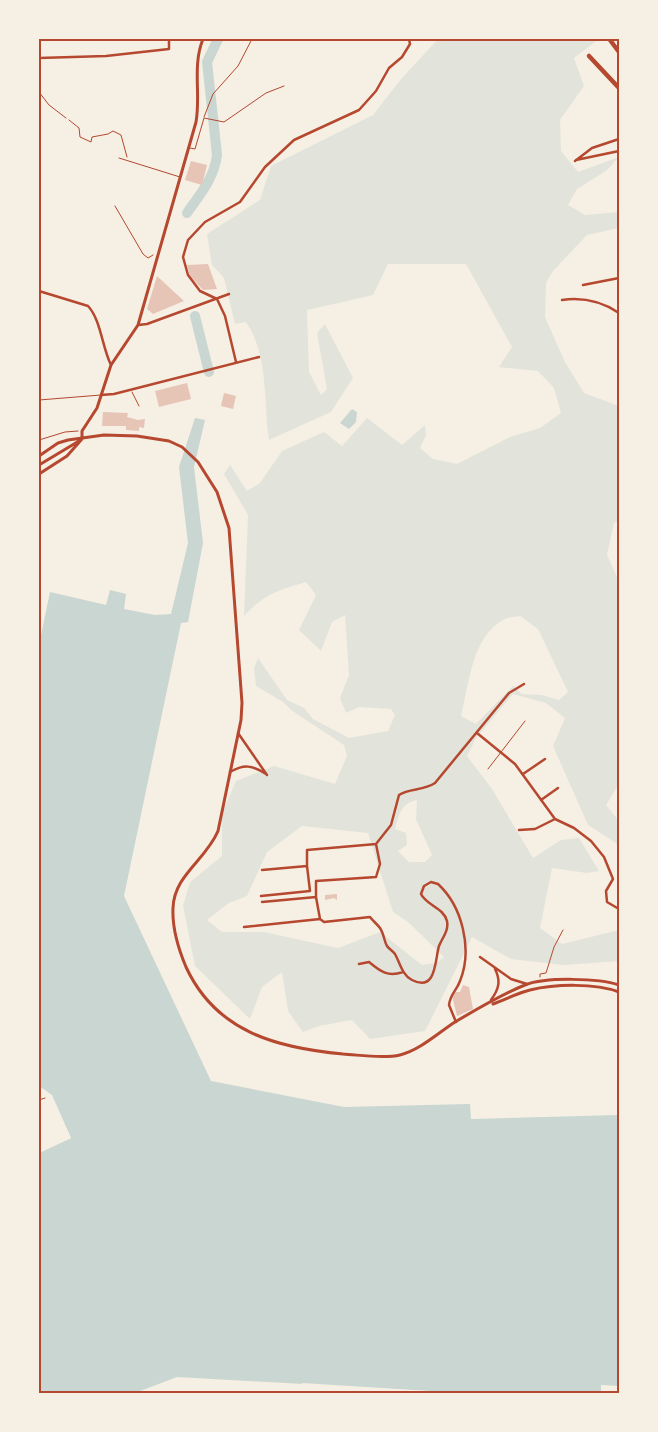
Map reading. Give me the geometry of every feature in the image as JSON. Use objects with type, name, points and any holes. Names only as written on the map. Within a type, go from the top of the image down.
[{"type":"main road","points":[[610,40],[619,51]]},
{"type":"main road","points":[[589,56],[619,88]]},
{"type":"street","points":[[39,58],[106,56],[169,49],[169,39]]},
{"type":"street","points":[[39,474],[67,456],[82,439],[82,431],[97,408],[111,365],[138,325],[190,148],[199,100],[196,69],[203,39]]},
{"type":"street","points":[[236,362],[225,316],[217,299],[200,291],[188,275],[183,257],[188,240],[205,222],[240,202],[265,167],[294,140],[359,110],[376,90],[389,68],[402,57],[410,44],[409,39]]},
{"type":"street","points":[[619,138],[592,148],[575,161],[619,151]]},
{"type":"street","points":[[583,285],[619,278]]},
{"type":"street","points":[[39,291],[88,306],[94,312],[103,350],[111,365]]},
{"type":"street","points":[[138,325],[147,324],[228,294]]},
{"type":"street","points":[[562,300],[585,298],[611,307],[619,313]]},
{"type":"street","points":[[101,394],[131,390],[259,357]]},
{"type":"street","points":[[39,456],[58,443],[104,435],[144,436],[169,441],[182,447],[196,461],[218,492],[229,528],[242,703],[238,734],[218,831],[212,844],[180,882],[173,908],[174,930],[182,957],[193,981],[210,1004],[234,1024],[259,1038],[328,1052],[366,1056],[400,1055],[527,984],[582,980],[606,981],[619,985]]},
{"type":"street","points":[[39,465],[82,439]]},
{"type":"street","points":[[261,896],[310,891],[307,850],[376,844],[391,825],[400,795],[406,792],[426,789],[436,783],[509,694],[524,684]]},
{"type":"street","points":[[477,733],[502,752],[523,774],[555,819],[574,828],[591,841],[604,857],[613,880],[606,896],[607,902],[619,910]]},
{"type":"street","points":[[230,772],[242,766],[253,766],[267,775],[238,734]]},
{"type":"street","points":[[523,774],[545,759]]},
{"type":"street","points":[[541,800],[558,788]]},
{"type":"street","points":[[519,830],[535,829],[555,819]]},
{"type":"street","points":[[320,919],[316,897],[316,881],[376,877],[380,864],[376,844]]},
{"type":"street","points":[[262,870],[307,866]]},
{"type":"street","points":[[244,927],[320,919],[324,922],[370,917],[381,929],[386,945],[394,953],[403,972],[412,980],[421,982],[429,979],[436,972],[439,947],[446,933],[447,921],[440,910],[424,900],[421,894],[424,886],[431,882],[438,884],[461,917],[464,932],[462,974],[449,1005],[456,1022]]},
{"type":"street","points":[[262,902],[316,897]]},
{"type":"street","points":[[480,956],[516,981],[527,984]]},
{"type":"street","points":[[359,964],[369,962],[382,972],[392,976],[403,972]]},
{"type":"street","points":[[485,1006],[499,987],[500,980],[495,968]]},
{"type":"street","points":[[485,1006],[529,990],[595,986],[619,992]]},
{"type":"lane","points":[[190,148],[195,149],[207,105],[213,94],[238,66],[252,39]]},
{"type":"lane","points":[[205,118],[224,122],[266,93],[284,86]]},
{"type":"lane","points":[[39,92],[49,106],[66,118]]},
{"type":"lane","points":[[119,158],[180,177]]},
{"type":"lane","points":[[39,400],[101,394]]},
{"type":"lane","points":[[488,769],[525,721]]},
{"type":"lane","points":[[39,1100],[45,1098]]},
{"type":"path","points":[[66,118],[80,128],[80,137],[91,142],[92,137],[108,134],[113,131],[121,135],[128,161]]},
{"type":"path","points":[[115,206],[144,254],[148,258],[158,252]]},
{"type":"path","points":[[131,390],[139,406]]},
{"type":"path","points":[[39,440],[65,432],[82,431]]},
{"type":"path","points":[[541,982],[540,974],[546,973],[562,930]]},
{"type":"shaded area","points":[[438,39],[599,39],[574,58],[584,86],[560,120],[561,151],[578,172],[619,157],[606,171],[577,189],[568,205],[585,215],[619,212],[619,228],[587,235],[553,271],[546,283],[545,317],[565,362],[584,393],[619,406],[619,521],[614,523],[607,555],[619,581],[619,784],[606,805],[619,821],[619,845],[588,825],[553,746],[565,718],[546,703],[513,694],[476,738],[467,756],[492,789],[533,858],[561,840],[579,838],[599,871],[587,873],[552,868],[540,928],[562,944],[619,930],[619,961],[563,965],[511,959],[472,937],[425,1031],[370,1039],[352,1020],[319,1026],[303,1032],[288,1011],[282,972],[262,987],[250,1019],[195,966],[183,906],[190,882],[222,856],[222,813],[236,781],[274,766],[335,784],[347,756],[344,745],[291,710],[283,702],[256,686],[254,668],[258,658],[287,700],[304,708],[313,719],[349,738],[388,731],[395,715],[391,709],[359,707],[346,713],[340,698],[349,675],[345,615],[332,622],[321,651],[299,630],[316,595],[306,582],[272,594],[258,603],[244,616],[248,515],[224,474],[230,465],[247,491],[260,483],[282,451],[324,432],[342,446],[367,418],[402,445],[425,425],[426,435],[420,448],[433,459],[457,464],[510,437],[540,428],[561,413],[554,388],[538,371],[499,367],[512,347],[466,264],[388,264],[373,295],[307,310],[309,372],[321,395],[327,389],[317,333],[325,324],[353,378],[331,412],[269,440],[264,379],[258,349],[246,322],[235,324],[224,278],[212,265],[207,234],[260,200],[271,166],[373,115],[401,79]],"holes":[[[520,616],[538,629],[568,692],[559,700],[542,695],[522,694],[513,686],[476,724],[461,716],[470,675],[479,648],[485,636],[494,626],[507,618]],[[417,800],[416,819],[432,855],[425,862],[409,862],[398,851],[407,845],[406,833],[395,829],[402,810],[407,804]],[[302,826],[368,833],[393,912],[408,922],[444,957],[436,963],[422,965],[380,932],[338,948],[264,932],[222,932],[207,920],[229,903],[247,896],[267,852]]]},
{"type":"shaded area","points":[[352,409],[357,412],[356,422],[349,429],[340,423]]},
{"type":"shaded area","points":[[195,418],[205,420],[194,467],[203,543],[188,622],[181,623],[124,896],[211,1081],[344,1107],[470,1104],[471,1119],[619,1115],[619,1386],[601,1385],[601,1393],[465,1393],[177,1377],[135,1393],[39,1393],[39,1153],[71,1138],[52,1095],[39,1086],[39,645],[50,592],[106,605],[110,590],[126,594],[124,609],[155,615],[171,614],[188,543],[179,467]]},
{"type":"pier","points":[[39,1086],[51,1095],[71,1138],[39,1153],[39,1150],[68,1137],[50,1097],[39,1089]]},
{"type":"pier","points":[[302,1383],[461,1393],[425,1393],[302,1386]]},
{"type":"building","points":[[191,161],[207,165],[202,185],[185,180]]},
{"type":"building","points":[[208,264],[217,289],[203,290],[190,276],[187,265]]},
{"type":"building","points":[[157,276],[184,301],[153,314],[147,309]]},
{"type":"building","points":[[187,383],[191,399],[159,407],[155,391]]},
{"type":"building","points":[[224,393],[236,396],[233,409],[221,406]]},
{"type":"building","points":[[103,412],[128,413],[127,417],[138,420],[145,419],[144,428],[139,427],[139,431],[126,430],[126,426],[102,426]]},
{"type":"building","points":[[337,894],[337,900],[334,898],[325,900],[325,895]]},
{"type":"building","points":[[463,985],[469,987],[473,1009],[457,1016],[452,996],[455,992],[460,992]]},
{"type":"waterway","points":[[187,213],[210,179],[217,155],[207,62],[218,39]]},
{"type":"waterway","points":[[195,316],[209,372]]}]
